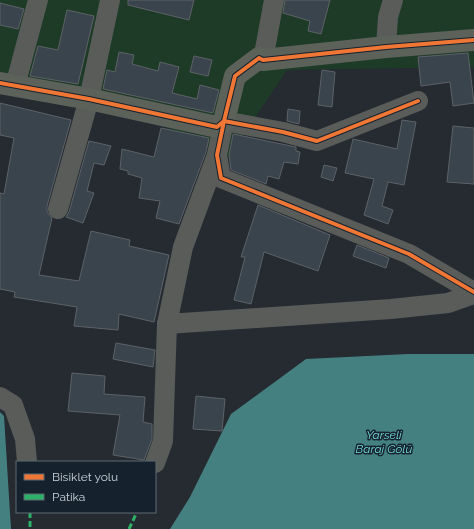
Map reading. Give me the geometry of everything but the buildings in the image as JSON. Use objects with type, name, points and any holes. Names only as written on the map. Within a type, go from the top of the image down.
[{"type":"street","points":[[38,0],[8,84],[89,99],[217,127],[224,121]]},
{"type":"street","points":[[58,210],[89,99],[110,0]]},
{"type":"street","points":[[263,60],[274,0]]},
{"type":"street","points":[[386,47],[388,17],[393,0]]},
{"type":"street","points":[[156,461],[163,441],[167,324],[183,247],[217,155],[235,76],[258,58],[263,60],[386,47],[474,40]]},
{"type":"street","points":[[224,121],[283,132],[317,141],[418,101]]},
{"type":"street","points":[[217,155],[221,178],[409,254],[474,293]]},
{"type":"street","points":[[167,324],[448,304],[474,293]]},
{"type":"street","points":[[0,397],[13,405],[25,439],[27,461]]},
{"type":"green space","points":[[0,0],[474,0],[474,67],[287,70],[227,159],[97,91],[0,73]]},
{"type":"water","name":"Yarseli Baraj Gölü","points":[[408,354],[474,354],[474,529],[170,529],[190,497],[231,414],[306,359]]},
{"type":"water","points":[[0,412],[4,416],[11,529],[0,529]]},
{"type":"marked path","points":[[30,513],[30,529]]},
{"type":"marked path","points":[[129,529],[137,513]]},
{"type":"cycle path","points":[[0,83],[89,99],[217,127],[224,121],[235,76],[259,58],[263,60],[386,47],[474,40]]},
{"type":"cycle path","points":[[418,101],[317,141],[283,132],[224,121],[217,155],[221,178],[409,254],[474,292]]}]
